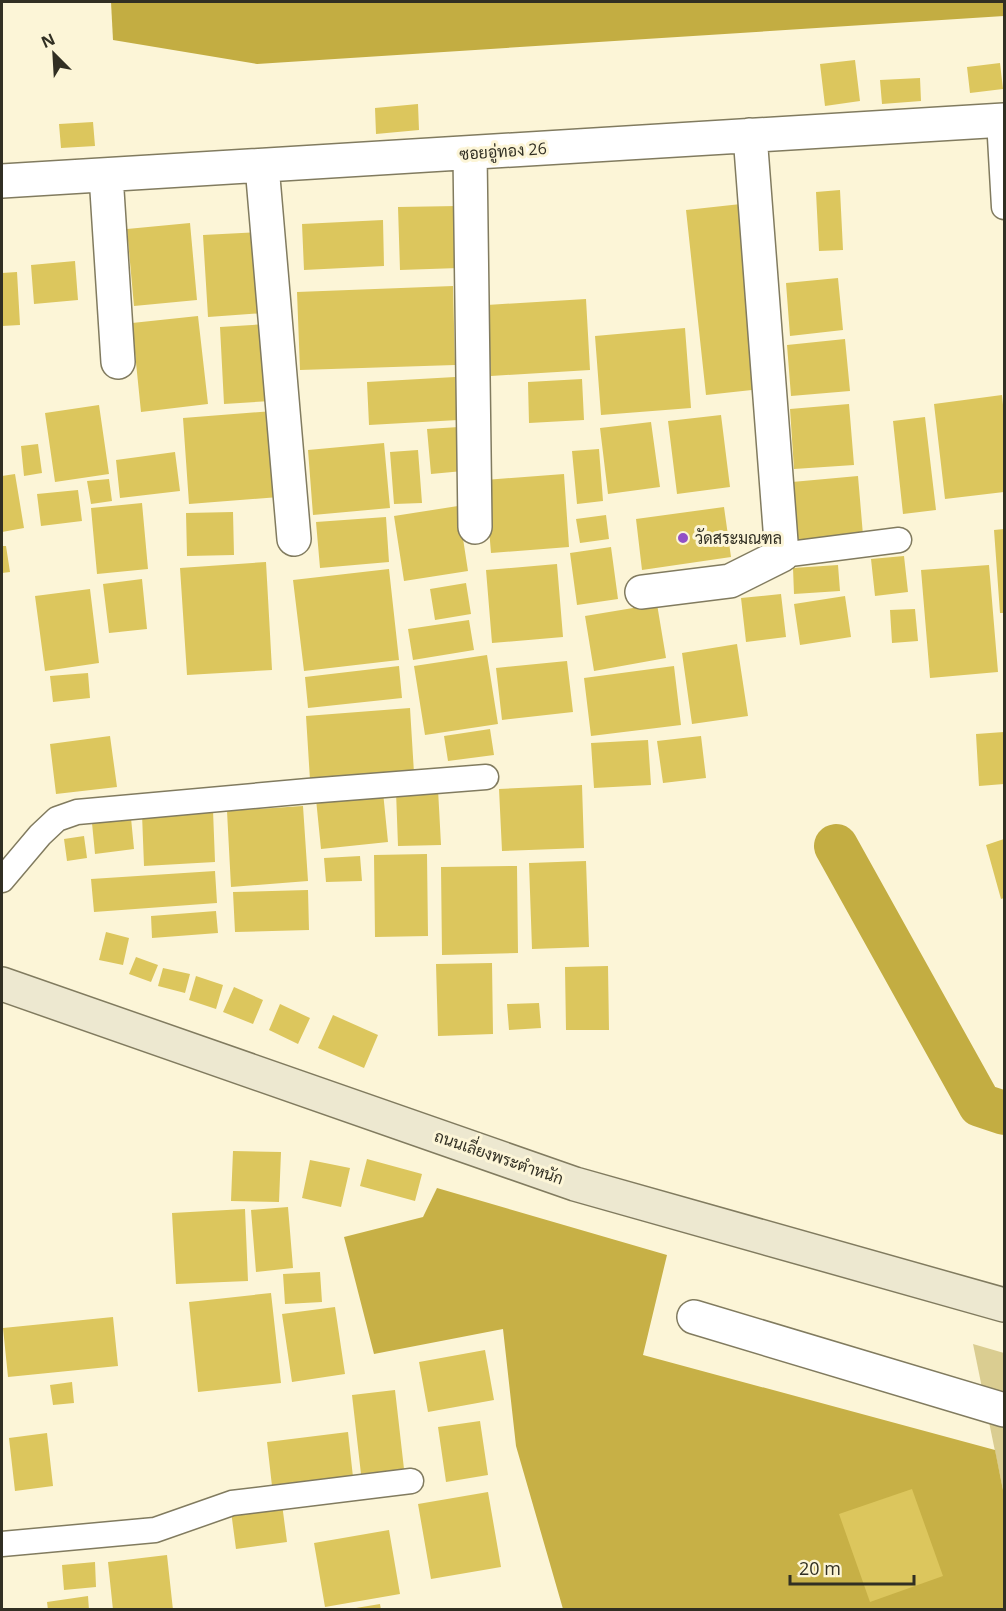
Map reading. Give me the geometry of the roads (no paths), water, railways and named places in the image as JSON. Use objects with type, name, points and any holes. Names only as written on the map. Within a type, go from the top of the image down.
[{"type":"street","name":"ซอยอู่ทอง 26","points":[[2,181],[1002,120]]},
{"type":"street","points":[[642,592],[730,581],[782,555],[750,135]]},
{"type":"street","points":[[470,153],[474,527]]},
{"type":"street","points":[[262,166],[294,539]]},
{"type":"street","points":[[106,175],[118,362]]},
{"type":"street","name":"ถนนเลี่ยงพระตำหนัก","points":[[2,984],[574,1184],[1005,1305]]},
{"type":"street","points":[[694,1317],[1005,1410]]},
{"type":"lane","points":[[1002,120],[1005,207]]},
{"type":"lane","points":[[782,555],[899,540]]},
{"type":"lane","points":[[2,880],[40,835],[57,819],[77,812],[308,790],[486,777]]},
{"type":"lane","points":[[2,1544],[154,1530],[232,1503],[411,1481]]},
{"type":"waterway","points":[[836,846],[980,1105],[1004,1113]]},
{"type":"place","name":"วัดสระมณฑล","points":[[683,538]]}]
